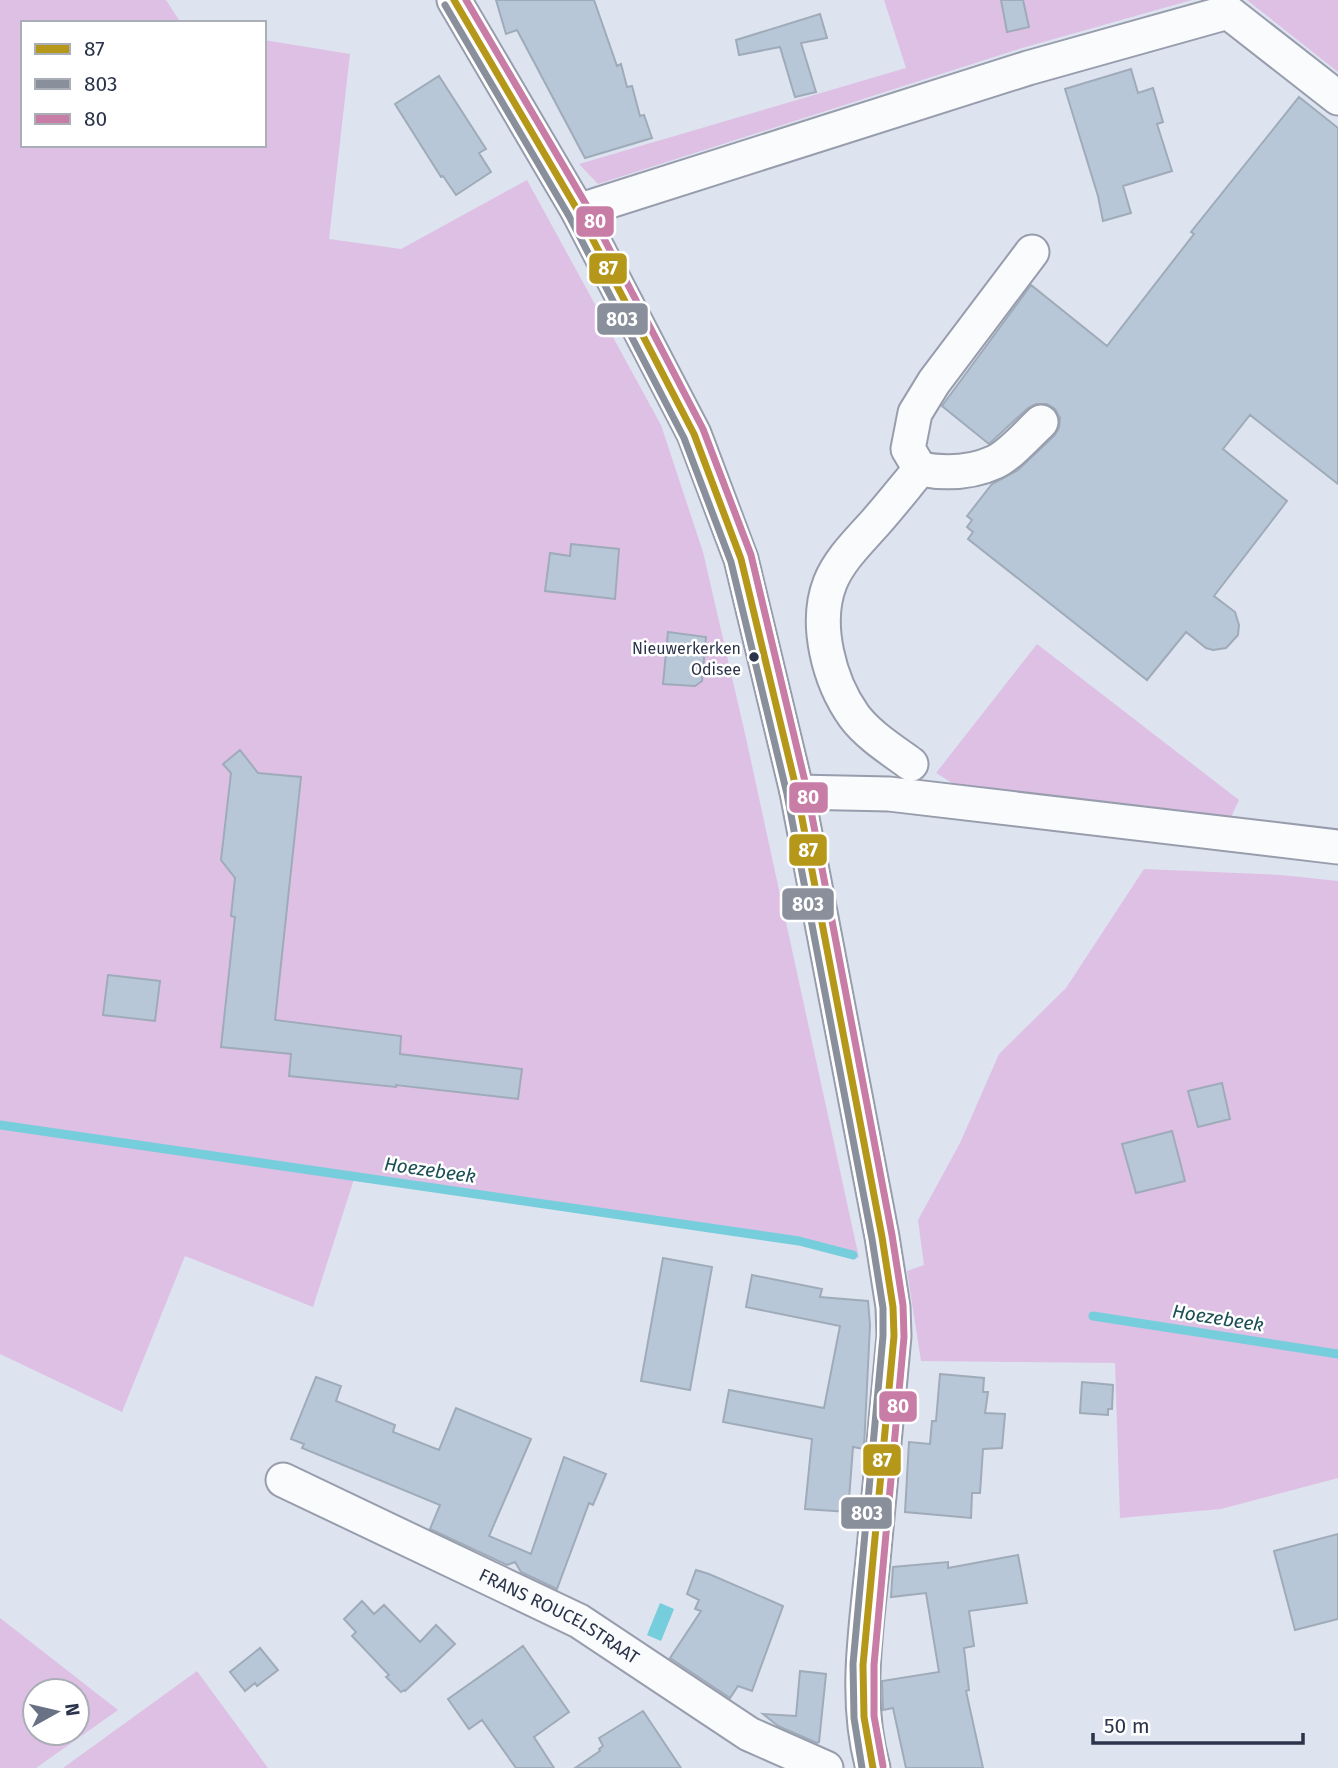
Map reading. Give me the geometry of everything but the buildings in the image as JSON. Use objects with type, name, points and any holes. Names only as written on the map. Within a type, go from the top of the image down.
[{"type":"street","points":[[454,0],[578,211],[694,434],[736,547],[768,667],[797,792],[880,1223],[893,1307],[894,1336],[863,1665],[863,1717],[873,1768]]},
{"type":"street","points":[[578,211],[1028,68],[1228,12],[1338,99]]},
{"type":"street","points":[[1032,252],[934,382],[915,413],[908,449],[920,469],[940,473],[962,472],[997,461],[1041,422]]},
{"type":"street","points":[[911,764],[855,717],[836,686],[827,651],[823,612],[830,582],[849,552],[920,469]]},
{"type":"street","points":[[797,792],[889,794],[1338,847]]},
{"type":"street","name":"FRANS ROUCELSTRAAT","points":[[284,1480],[579,1621],[749,1734],[826,1768]]},
{"type":"shaded area","points":[[0,0],[166,0],[180,21],[21,21],[21,147],[266,147],[266,40],[350,54],[329,239],[401,249],[527,180],[661,425],[703,552],[859,1258],[799,1241],[355,1176],[313,1307],[185,1256],[122,1412],[0,1354]]},
{"type":"shaded area","points":[[884,0],[1192,0],[1022,48],[598,184],[579,164],[906,68]]},
{"type":"shaded area","points":[[1247,0],[1338,0],[1338,72]]},
{"type":"shaded area","points":[[1037,644],[1239,800],[1231,817],[970,794],[936,773]]},
{"type":"shaded area","points":[[1144,869],[1281,875],[1338,881],[1338,1478],[1221,1509],[1120,1518],[1115,1363],[921,1361],[907,1271],[924,1265],[918,1220],[960,1143],[999,1054],[1066,988]]},
{"type":"shaded area","points":[[0,1618],[76,1677],[21,1677],[21,1747],[66,1747],[36,1768],[0,1768]]},
{"type":"shaded area","points":[[197,1671],[268,1768],[63,1768]]},
{"type":"shaded area","points":[[91,1689],[118,1710],[91,1729]]},
{"type":"water","points":[[660,1603],[674,1609],[661,1641],[647,1635]]},
{"type":"waterway","name":"Hoezebeek","points":[[0,1125],[799,1241],[853,1255]]},
{"type":"waterway","name":"Hoezebeek","points":[[1093,1316],[1338,1354]]},
{"type":"transit line","name":"87","points":[[454,0],[578,211],[694,434],[741,559],[797,792],[893,1307],[894,1336],[863,1665],[864,1717],[873,1768]]},
{"type":"transit line","name":"80","points":[[466,0],[587,206],[703,429],[751,555],[807,790],[903,1305],[904,1337],[874,1665],[874,1716],[883,1766]]},
{"type":"transit line","name":"803","points":[[445,5],[569,216],[684,438],[731,562],[787,794],[883,1308],[883,1336],[853,1664],[854,1718],[862,1768]]},
{"type":"place","name":"Nieuwerkerken Odisee","points":[[754,657]]}]
